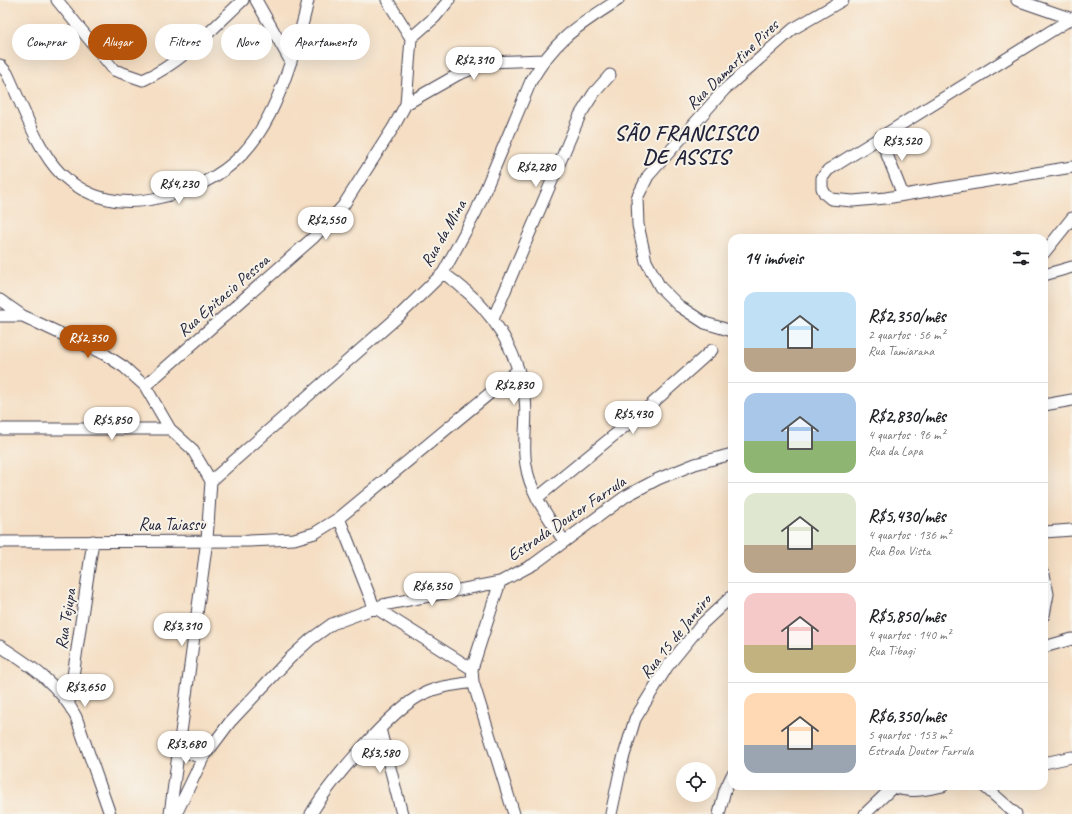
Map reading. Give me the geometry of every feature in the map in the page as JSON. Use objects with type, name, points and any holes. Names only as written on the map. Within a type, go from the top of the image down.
[{"type":"street","points":[[57,0],[114,70],[143,80],[160,73],[186,54],[243,0]]},
{"type":"street","points":[[256,0],[291,62]]},
{"type":"street","points":[[0,65],[7,73],[41,146],[60,173],[84,192],[115,202],[140,202],[172,196],[196,188],[228,167],[247,151],[262,129],[281,91],[291,62],[308,0]]},
{"type":"street","points":[[387,0],[411,38],[435,17],[449,0]]},
{"type":"street","name":"Rua da Mina","points":[[211,481],[400,315],[443,273],[476,212],[531,81],[543,60],[554,46],[569,33],[618,0]]},
{"type":"street","name":"Rua Damartine Pires","points":[[728,330],[705,323],[680,306],[660,287],[646,261],[638,225],[637,198],[648,176],[724,90],[793,29],[843,0]]},
{"type":"street","points":[[1017,0],[1072,18]]},
{"type":"street","points":[[1072,18],[828,170],[822,178],[822,188],[824,194],[831,199],[853,201],[903,195],[1072,167]]},
{"type":"street","name":"Rua Epitacio Pessoa","points":[[145,386],[314,237],[343,206],[393,128],[406,104],[411,38]]},
{"type":"street","points":[[406,104],[457,75],[490,62],[543,60]]},
{"type":"street","points":[[493,319],[580,115],[594,92],[610,75]]},
{"type":"street","points":[[880,138],[903,195]]},
{"type":"street","points":[[1048,248],[1072,218]]},
{"type":"street","points":[[1048,274],[1072,267]]},
{"type":"street","points":[[443,273],[464,287],[493,319],[511,350],[518,370],[525,400],[524,440],[526,467],[537,498],[564,541]]},
{"type":"street","points":[[0,300],[23,316],[104,354],[124,367],[145,386],[170,429],[192,449],[211,481],[207,540],[170,814]]},
{"type":"street","points":[[0,316],[23,316]]},
{"type":"street","points":[[537,498],[645,410],[712,350]]},
{"type":"street","name":"Rua Taiassu","points":[[0,542],[248,541],[294,539],[315,533],[339,518],[518,370]]},
{"type":"street","points":[[1048,404],[1072,400]]},
{"type":"street","points":[[0,429],[170,429]]},
{"type":"street","name":"Estrada Doutor Farrula","points":[[176,814],[203,758],[230,722],[259,690],[311,640],[332,624],[374,607],[500,582],[534,564],[626,496],[658,479],[695,464],[728,455]]},
{"type":"street","points":[[339,518],[374,607],[472,669]]},
{"type":"street","points":[[1048,532],[1072,530]]},
{"type":"street","name":"Rua Tejupa","points":[[69,703],[93,541]]},
{"type":"street","points":[[500,582],[472,669],[473,682],[514,814]]},
{"type":"street","name":"Rua 15 de Janeiro","points":[[610,814],[622,762],[635,719],[667,667],[702,624],[728,600]]},
{"type":"street","points":[[1048,646],[1072,639]]},
{"type":"street","points":[[0,646],[43,676],[69,703],[76,717],[110,814]]},
{"type":"street","points":[[311,814],[341,773],[380,729],[402,707],[424,693],[442,687],[473,682]]},
{"type":"street","points":[[380,729],[402,814]]},
{"type":"street","points":[[180,747],[193,755],[203,758]]},
{"type":"street","points":[[1048,762],[1072,757]]},
{"type":"street","points":[[719,814],[728,784]]},
{"type":"street","points":[[865,814],[889,790]]},
{"type":"street","points":[[900,790],[925,790]]},
{"type":"street","points":[[989,790],[1016,814]]},
{"type":"district","name":"SÃO FRANCISCO DE ASSIS","points":[[686,145]]}]
